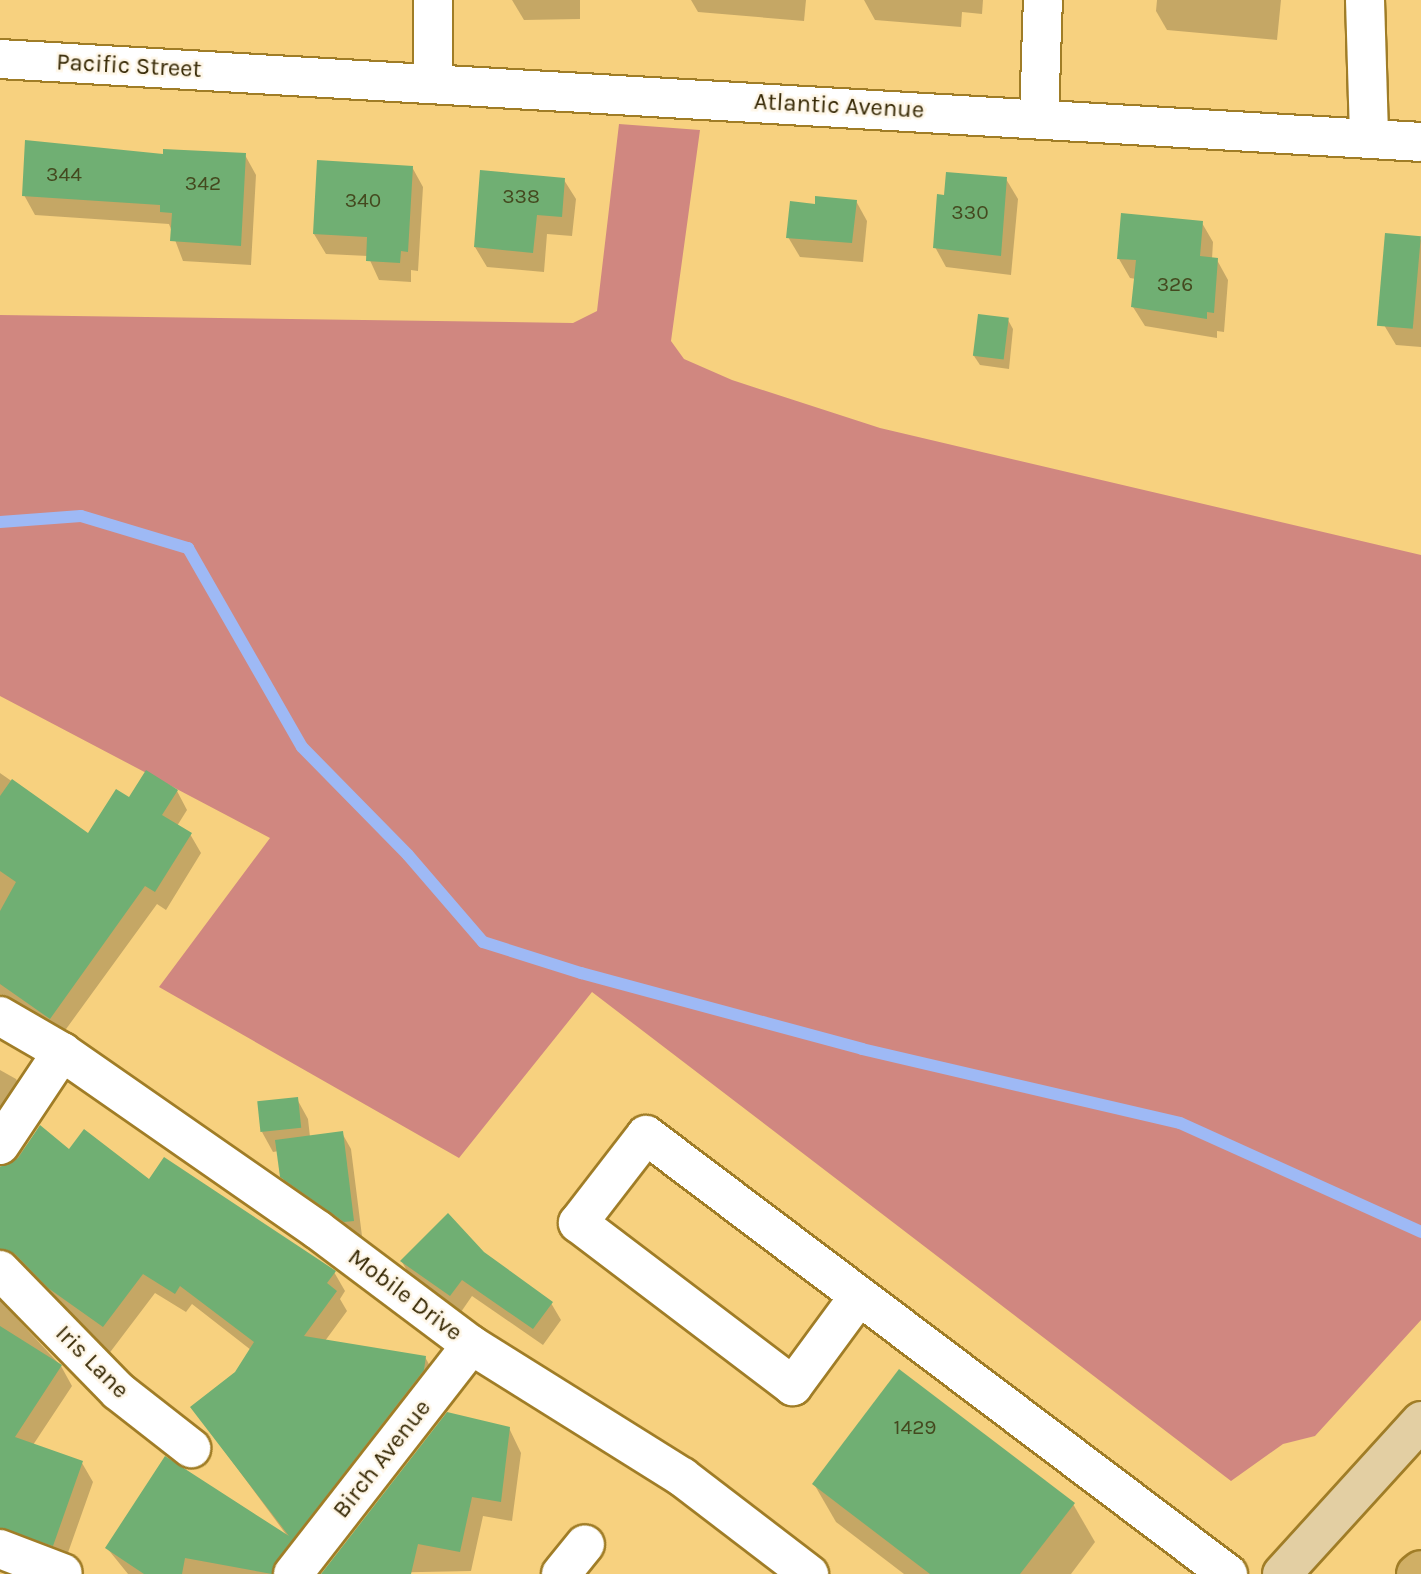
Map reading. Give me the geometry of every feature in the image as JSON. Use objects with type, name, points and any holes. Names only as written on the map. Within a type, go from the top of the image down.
[{"type":"highway","points":[[1416,1574],[1421,1570]]},
{"type":"main road","points":[[1282,1574],[1421,1421]]},
{"type":"street","points":[[433,0],[433,81]]},
{"type":"street","points":[[1039,118],[1043,0]]},
{"type":"street","points":[[1365,0],[1369,138]]},
{"type":"street","name":"Pacific Street","points":[[0,60],[257,72]]},
{"type":"street","name":"Atlantic Avenue","points":[[257,72],[1421,142]]},
{"type":"street","name":"Mobile Drive","points":[[0,1016],[62,1052],[318,1230],[471,1345],[682,1477],[809,1574]]},
{"type":"street","points":[[0,1145],[62,1052]]},
{"type":"street","points":[[859,1296],[793,1386],[578,1223],[646,1135],[1228,1574]]},
{"type":"street","name":"Iris Lane","points":[[0,1270],[118,1391],[191,1448]]},
{"type":"street","name":"Birch Avenue","points":[[293,1574],[471,1345]]},
{"type":"street","points":[[561,1574],[585,1544]]},
{"type":"street","points":[[0,1549],[63,1573]]},
{"type":"shaded area","points":[[619,124],[700,130],[671,341],[684,359],[732,380],[880,428],[1421,555],[1421,1320],[1315,1436],[1283,1444],[1231,1481],[592,992],[459,1158],[159,987],[270,838],[0,696],[0,315],[573,323],[597,311]]},
{"type":"building","points":[[25,140],[163,154],[163,149],[246,153],[241,246],[170,241],[172,213],[160,212],[160,205],[22,196]]},
{"type":"building","points":[[317,160],[413,166],[408,252],[401,251],[400,263],[366,261],[367,237],[313,234]]},
{"type":"building","points":[[480,170],[565,178],[562,217],[537,215],[533,253],[474,247]]},
{"type":"building","points":[[946,172],[1007,177],[1001,256],[933,248],[937,194],[944,195]]},
{"type":"building","points":[[815,196],[857,200],[852,243],[786,238],[790,201],[815,204]]},
{"type":"building","points":[[1121,213],[1203,221],[1200,256],[1218,258],[1214,313],[1207,312],[1207,319],[1131,307],[1136,260],[1117,259]]},
{"type":"building","points":[[1385,233],[1421,236],[1413,329],[1377,326]]},
{"type":"building","points":[[978,314],[1009,318],[1004,359],[973,356]]},
{"type":"building","points":[[146,770],[178,790],[162,815],[192,833],[155,892],[145,886],[50,1019],[0,984],[0,911],[16,882],[0,871],[0,796],[12,779],[88,833],[116,789],[129,797]]},
{"type":"building","points":[[298,1097],[301,1128],[260,1132],[257,1101]]},
{"type":"building","points":[[40,1125],[69,1149],[84,1129],[149,1179],[164,1157],[336,1271],[327,1283],[337,1291],[304,1336],[426,1356],[424,1370],[276,1561],[272,1574],[185,1558],[182,1574],[144,1574],[105,1548],[165,1456],[289,1536],[190,1407],[235,1372],[254,1342],[180,1286],[175,1294],[143,1274],[103,1327],[48,1288],[15,1254],[0,1249],[0,1167],[18,1158]]},
{"type":"building","points":[[343,1131],[354,1221],[344,1222],[280,1177],[275,1140]]},
{"type":"building","points":[[448,1213],[484,1252],[553,1302],[533,1329],[462,1280],[450,1296],[400,1261]]},
{"type":"building","points":[[0,1326],[62,1365],[15,1437],[83,1461],[53,1546],[0,1528]]},
{"type":"building","points":[[899,1369],[1075,1503],[1020,1574],[930,1574],[812,1484]]},
{"type":"building","points":[[447,1412],[510,1427],[501,1502],[472,1497],[460,1552],[418,1544],[411,1574],[321,1574]]},
{"type":"waterway","points":[[0,522],[81,516],[188,548],[302,747],[408,855],[483,942],[581,973],[862,1049],[1180,1123],[1421,1232]]}]
